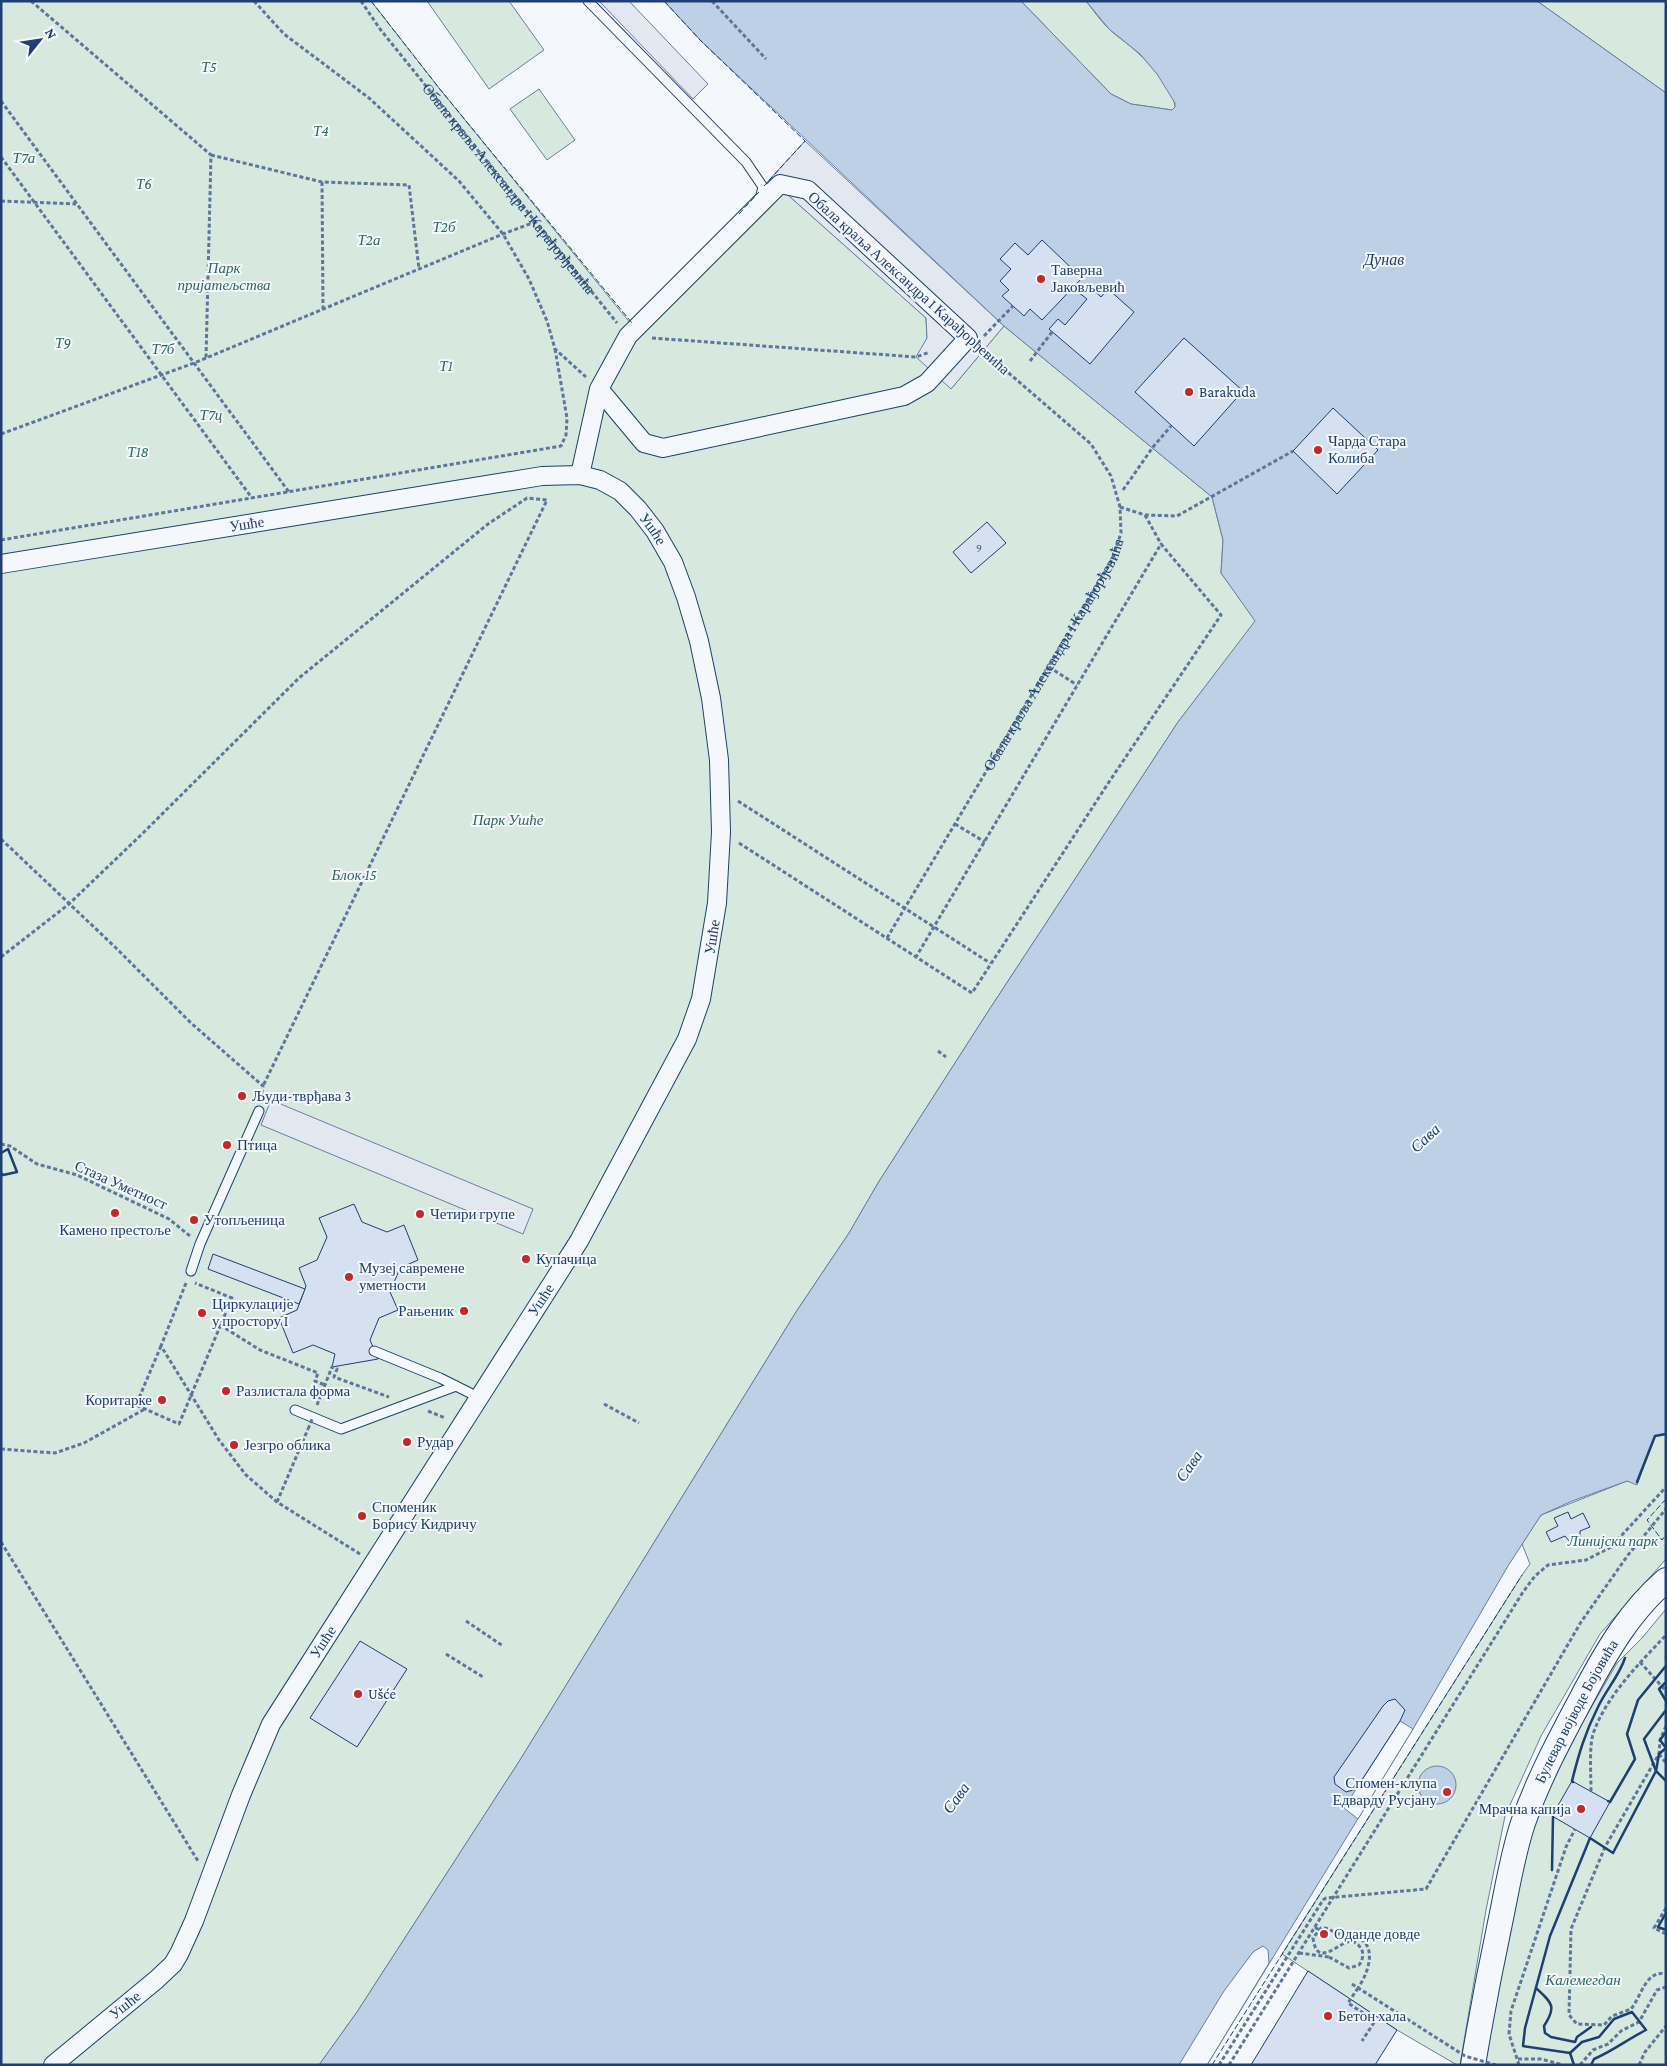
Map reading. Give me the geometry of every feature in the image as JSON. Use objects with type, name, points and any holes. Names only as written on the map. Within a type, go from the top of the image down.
[{"type":"main road","name":"Булевар војводе Бојовића","points":[[1473,2065],[1511,1871],[1532,1798],[1572,1715],[1624,1624],[1644,1600],[1666,1580]]},
{"type":"street","name":"Обала краља Александра I Карађорђевића","points":[[628,336],[780,184],[808,190],[968,338]]},
{"type":"street","points":[[580,475],[599,389],[628,336]]},
{"type":"street","points":[[599,389],[644,443],[663,448],[904,396],[927,383],[968,338]]},
{"type":"street","name":"Ушће","points":[[1,564],[532,477],[580,475],[600,480],[620,491],[638,509],[655,531],[672,562],[686,597],[699,641],[719,760],[720,832],[717,903],[700,1002],[687,1039],[579,1241],[271,1724],[194,1921],[173,1964],[53,2065]]},
{"type":"lane","points":[[588,1],[746,162],[763,187],[758,207]]},
{"type":"lane","points":[[191,1271],[200,1244],[259,1111]]},
{"type":"lane","points":[[374,1351],[478,1397]]},
{"type":"lane","points":[[295,1410],[341,1429],[456,1386]]},
{"type":"path","points":[[32,1],[211,155],[322,182],[409,185],[419,269]]},
{"type":"path","points":[[1,540],[561,446],[566,435],[567,418],[555,349],[547,322],[529,279],[503,234],[459,181],[369,98],[284,34],[254,1]]},
{"type":"path","name":"Обала краља Александра I Карађорђевића","points":[[361,1],[380,29],[628,336]]},
{"type":"path","points":[[712,1],[766,59]]},
{"type":"path","points":[[1,101],[289,492]]},
{"type":"path","points":[[206,358],[211,155]]},
{"type":"path","points":[[1,158],[252,498]]},
{"type":"path","points":[[322,182],[323,309]]},
{"type":"path","points":[[1,201],[77,204]]},
{"type":"path","points":[[1,434],[194,363],[536,222]]},
{"type":"path","points":[[998,321],[1013,306]]},
{"type":"path","points":[[1030,361],[1052,332]]},
{"type":"path","points":[[628,336],[916,357],[933,350]]},
{"type":"path","name":"Обала краља Александра I Карађорђевића","points":[[886,938],[1112,560],[1121,533],[1120,507],[1111,476],[1091,444],[968,338]]},
{"type":"path","points":[[555,349],[599,389]]},
{"type":"path","points":[[1123,490],[1153,447],[1171,426]]},
{"type":"path","points":[[1120,507],[1145,515],[1176,516],[1292,451]]},
{"type":"path","points":[[1,957],[70,904],[299,678],[488,524],[527,498],[548,500],[263,1086],[259,1111]]},
{"type":"path","points":[[720,832],[972,994],[990,963],[1221,615],[1161,544],[1145,515]]},
{"type":"path","points":[[916,957],[1161,544]]},
{"type":"path","points":[[1049,666],[1078,685]]},
{"type":"path","points":[[720,790],[990,963]]},
{"type":"path","points":[[955,824],[984,842]]},
{"type":"path","points":[[1,839],[190,1022],[263,1086]]},
{"type":"path","points":[[938,1051],[946,1057]]},
{"type":"path","name":"Стаза Уметност","points":[[1,1144],[10,1146],[37,1164],[77,1175],[169,1219],[200,1244]]},
{"type":"path","points":[[187,1280],[232,1298],[179,1424],[136,1405],[162,1346],[187,1280]]},
{"type":"path","points":[[220,1325],[260,1350],[318,1373],[315,1381],[325,1384]]},
{"type":"path","points":[[162,1346],[219,1440],[246,1475],[277,1502],[374,1563]]},
{"type":"path","points":[[316,1407],[332,1368],[337,1369],[334,1377]]},
{"type":"path","points":[[604,1404],[638,1423]]},
{"type":"path","points":[[1,1449],[55,1453],[84,1443],[145,1409]]},
{"type":"path","points":[[277,1502],[313,1417]]},
{"type":"path","points":[[1229,2065],[1331,1898],[1523,1592],[1535,1576],[1548,1565],[1586,1560],[1611,1547],[1666,1487]]},
{"type":"path","points":[[1219,2065],[1320,1904],[1326,1898],[1426,1890],[1580,1622],[1628,1555],[1666,1509]]},
{"type":"path","points":[[1,1542],[210,1880]]},
{"type":"path","points":[[466,1621],[503,1646]]},
{"type":"path","points":[[1591,1792],[1592,1735],[1606,1707],[1640,1662],[1666,1635]]},
{"type":"path","points":[[446,1654],[483,1678]]},
{"type":"path","points":[[1640,1662],[1666,1691]]},
{"type":"path","points":[[1666,1726],[1660,1740],[1659,1754],[1605,1847],[1571,1929],[1569,2015],[1578,2024],[1604,2025],[1612,2016],[1631,2009],[1650,1977],[1660,1972],[1666,1974]]},
{"type":"path","points":[[1659,1754],[1666,1763]]},
{"type":"path","points":[[1519,2065],[1510,2034],[1511,2011],[1566,1847],[1574,1829]]},
{"type":"path","points":[[1666,1908],[1654,1928],[1666,1934]]},
{"type":"path","points":[[1315,1927],[1323,1932],[1323,1928]]},
{"type":"path","points":[[1299,1953],[1329,1957],[1349,1968],[1359,1965],[1363,1955],[1362,1948],[1352,1941],[1345,1941],[1329,1953],[1316,1948],[1313,1938],[1317,1930],[1323,1928],[1338,1934],[1358,1937],[1368,1947],[1367,1971],[1348,2003],[1375,2021],[1362,2041]]},
{"type":"path","points":[[1352,1984],[1465,2056],[1496,2065]]},
{"type":"path","points":[[1580,2065],[1593,2050],[1608,2044],[1622,2031],[1639,2022],[1657,1990],[1666,1987]]},
{"type":"path","points":[[1639,2065],[1645,2052],[1666,2026]]},
{"type":"path","points":[[1518,2058],[1542,2059],[1561,2064]]},
{"type":"green space","name":"Парк Ушће","points":[[1,1],[371,1],[439,88],[635,329],[770,179],[926,318],[927,338],[951,389],[1004,326],[1212,497],[1223,540],[1221,573],[1256,621],[1178,722],[989,1010],[878,1183],[849,1233],[796,1312],[520,1760],[357,2012],[319,2065],[1,2065]]},
{"type":"green space","points":[[427,1],[509,1],[544,50],[489,89]]},
{"type":"green space","points":[[1021,1],[1086,1],[1108,28],[1155,71],[1171,94],[1175,107],[1172,110],[1131,104],[1111,94]]},
{"type":"green space","points":[[1537,1],[1666,1],[1666,93]]},
{"type":"green space","points":[[539,89],[575,140],[547,160],[510,109]]},
{"type":"green space","name":"Линијски парк","points":[[1666,1434],[1666,1559],[1600,1634],[1541,1736],[1505,1816],[1486,1910],[1460,2065],[1457,2065],[1397,2030],[1282,1954],[1530,1564],[1522,1544],[1541,1515],[1627,1481],[1637,1482],[1655,1436]]},
{"type":"green space","name":"Калемегдан","points":[[1666,1609],[1666,2065],[1485,2065],[1522,1858],[1546,1792],[1581,1725],[1617,1663],[1642,1638]]},
{"type":"shaded area","points":[[599,1],[629,1],[708,84],[693,99]]},
{"type":"shaded area","points":[[805,141],[1004,326],[951,389],[916,357],[927,338],[926,318],[770,179]]},
{"type":"shaded area","points":[[271,1100],[533,1209],[523,1234],[261,1125]]},
{"type":"water","points":[[664,1],[1021,1],[1111,94],[1131,104],[1172,110],[1175,107],[1175,103],[1157,74],[1140,54],[1109,29],[1086,1],[1537,1],[1666,93],[1666,1434],[1655,1436],[1637,1485],[1627,1481],[1572,1501],[1541,1515],[1508,1566],[1413,1729],[1207,2065],[319,2065],[357,2012],[520,1760],[796,1312],[849,1233],[878,1183],[989,1010],[1178,722],[1255,621],[1221,573],[1223,540],[1212,497],[1004,326],[701,41]]},
{"type":"water","points":[[1437,1766],[1450,1772],[1456,1785],[1450,1798],[1437,1804],[1424,1798],[1418,1785],[1424,1772]]},
{"type":"pier","points":[[1400,1721],[1413,1729],[1358,1819],[1344,1808]]},
{"type":"pier","points":[[1263,1946],[1268,1950],[1269,1963],[1207,2065],[1179,2065],[1224,1991],[1253,1952]]},
{"type":"building","name":"Таверна Јаковљевић","points":[[1042,240],[1082,278],[1042,320],[1030,309],[1024,316],[1002,296],[1009,290],[1000,281],[1011,269],[1000,259],[1015,243],[1028,255]]},
{"type":"building","points":[[1086,283],[1101,297],[1108,289],[1134,312],[1090,364],[1049,329],[1058,319],[1065,325],[1087,299],[1078,292]]},
{"type":"building","name":"Barakuda","points":[[1184,338],[1243,391],[1194,446],[1135,392]]},
{"type":"building","points":[[1333,408],[1378,450],[1337,494],[1293,451]]},
{"type":"building","points":[[987,522],[1006,543],[971,573],[953,552]]},
{"type":"building","name":"Музеј савремене уметности","points":[[354,1204],[362,1222],[387,1232],[404,1225],[418,1260],[400,1268],[390,1292],[398,1310],[379,1318],[370,1340],[378,1359],[332,1367],[335,1354],[313,1345],[293,1353],[279,1318],[297,1310],[306,1286],[299,1268],[317,1260],[327,1237],[319,1218]]},
{"type":"building","points":[[213,1254],[305,1289],[299,1304],[208,1269]]},
{"type":"building","points":[[1568,1512],[1571,1519],[1583,1513],[1590,1527],[1580,1531],[1580,1538],[1575,1542],[1569,1541],[1565,1536],[1551,1542],[1546,1532],[1558,1526],[1554,1518]]},
{"type":"building","name":"Ušće","points":[[360,1641],[407,1669],[357,1747],[310,1718]]},
{"type":"building","points":[[1395,1699],[1405,1710],[1400,1721],[1356,1789],[1346,1792],[1335,1784],[1334,1777],[1383,1706],[1388,1701]]},
{"type":"building","name":"Мрачна капија","points":[[1572,1781],[1610,1802],[1590,1838],[1552,1816]]},
{"type":"building","name":"Бетон хала","points":[[1308,1971],[1397,2030],[1375,2065],[1251,2065]]},
{"type":"fence","points":[[371,1],[439,88],[632,323]]},
{"type":"fence","points":[[664,1],[701,41],[805,141],[764,186]]},
{"type":"fence","points":[[739,214],[759,192]]},
{"type":"fence","points":[[1666,1499],[1647,1520],[1662,1540],[1666,1535]]},
{"type":"fence","points":[[1212,2065],[1522,1575]]},
{"type":"wall","points":[[1,1153],[8,1149],[17,1172],[3,1175],[1,1173]]},
{"type":"wall","points":[[1637,1482],[1655,1436],[1666,1434]]},
{"type":"wall","points":[[1573,1782],[1577,1761],[1589,1726],[1625,1658]]},
{"type":"wall","points":[[1608,1801],[1610,1802],[1635,1759],[1627,1734],[1638,1700],[1666,1668]]},
{"type":"wall","points":[[1666,1682],[1659,1689],[1666,1701]]},
{"type":"wall","points":[[1666,1710],[1644,1739],[1656,1771],[1666,1781]]},
{"type":"wall","points":[[1570,2053],[1523,2046],[1525,2028],[1550,1936],[1590,1838],[1613,1853],[1656,1771],[1659,1754],[1666,1748],[1660,1740],[1666,1732]]},
{"type":"wall","points":[[1552,1870],[1553,1817]]},
{"type":"wall","points":[[1666,1913],[1658,1927],[1666,1930]]},
{"type":"wall","points":[[1536,1988],[1546,1997],[1551,2005],[1550,2014],[1544,2026],[1545,2033],[1551,2037],[1575,2042],[1577,2037],[1591,2027]]},
{"type":"wall","points":[[1570,2053],[1582,2042],[1599,2037],[1614,2019],[1632,2012],[1646,2030],[1594,2059],[1591,2065]]},
{"type":"wall","points":[[1570,2053],[1574,2065]]},
{"type":"place","name":"Таверна Јаковљевић","points":[[1041,279]]},
{"type":"place","name":"Barakuda","points":[[1189,392]]},
{"type":"place","name":"Чарда Стара Колиба","points":[[1318,450]]},
{"type":"place","name":"Људи-тврђава 3","points":[[242,1096]]},
{"type":"place","name":"Птица","points":[[227,1145]]},
{"type":"place","name":"Камено престоље","points":[[115,1213]]},
{"type":"place","name":"Четири групе","points":[[420,1214]]},
{"type":"place","name":"Утопљеница","points":[[194,1220]]},
{"type":"place","name":"Купачица","points":[[526,1259]]},
{"type":"place","name":"Музеј савремене уметности","points":[[349,1277]]},
{"type":"place","name":"Рањеник","points":[[464,1311]]},
{"type":"place","name":"Циркулације у простору I","points":[[202,1313]]},
{"type":"place","name":"Разлистала форма","points":[[226,1391]]},
{"type":"place","name":"Коритарке","points":[[162,1400]]},
{"type":"place","name":"Рудар","points":[[407,1442]]},
{"type":"place","name":"Језгро облика","points":[[234,1445]]},
{"type":"place","name":"Споменик Борису Кидричу","points":[[362,1516]]},
{"type":"place","name":"Ušće","points":[[358,1694]]},
{"type":"place","name":"Спомен-клупа Едварду Русјану","points":[[1447,1792]]},
{"type":"place","name":"Мрачна капија","points":[[1581,1809]]},
{"type":"place","name":"Оданде довде","points":[[1324,1934]]},
{"type":"place","name":"Бетон хала","points":[[1328,2016]]},
{"type":"park label","name":"Т5","points":[[209,67]]},
{"type":"park label","name":"Т4","points":[[321,131]]},
{"type":"park label","name":"Т7а","points":[[24,158]]},
{"type":"park label","name":"Т6","points":[[144,184]]},
{"type":"park label","name":"Т2б","points":[[444,227]]},
{"type":"park label","name":"Т2а","points":[[369,240]]},
{"type":"park label","name":"Парк пријатељства","points":[[224,276]]},
{"type":"park label","name":"Т9","points":[[63,343]]},
{"type":"park label","name":"Т7б","points":[[163,349]]},
{"type":"park label","name":"Т1","points":[[446,366]]},
{"type":"park label","name":"Т7ц","points":[[211,415]]},
{"type":"park label","name":"Т18","points":[[138,452]]},
{"type":"park label","name":"Блок 15","points":[[354,875]]},
{"type":"water label","name":"Дунав","points":[[1384,259]]},
{"type":"water label","name":"Сава","points":[[1425,1138]]},
{"type":"water label","name":"Сава","points":[[1189,1466]]},
{"type":"water label","name":"Сава","points":[[956,1798]]}]
